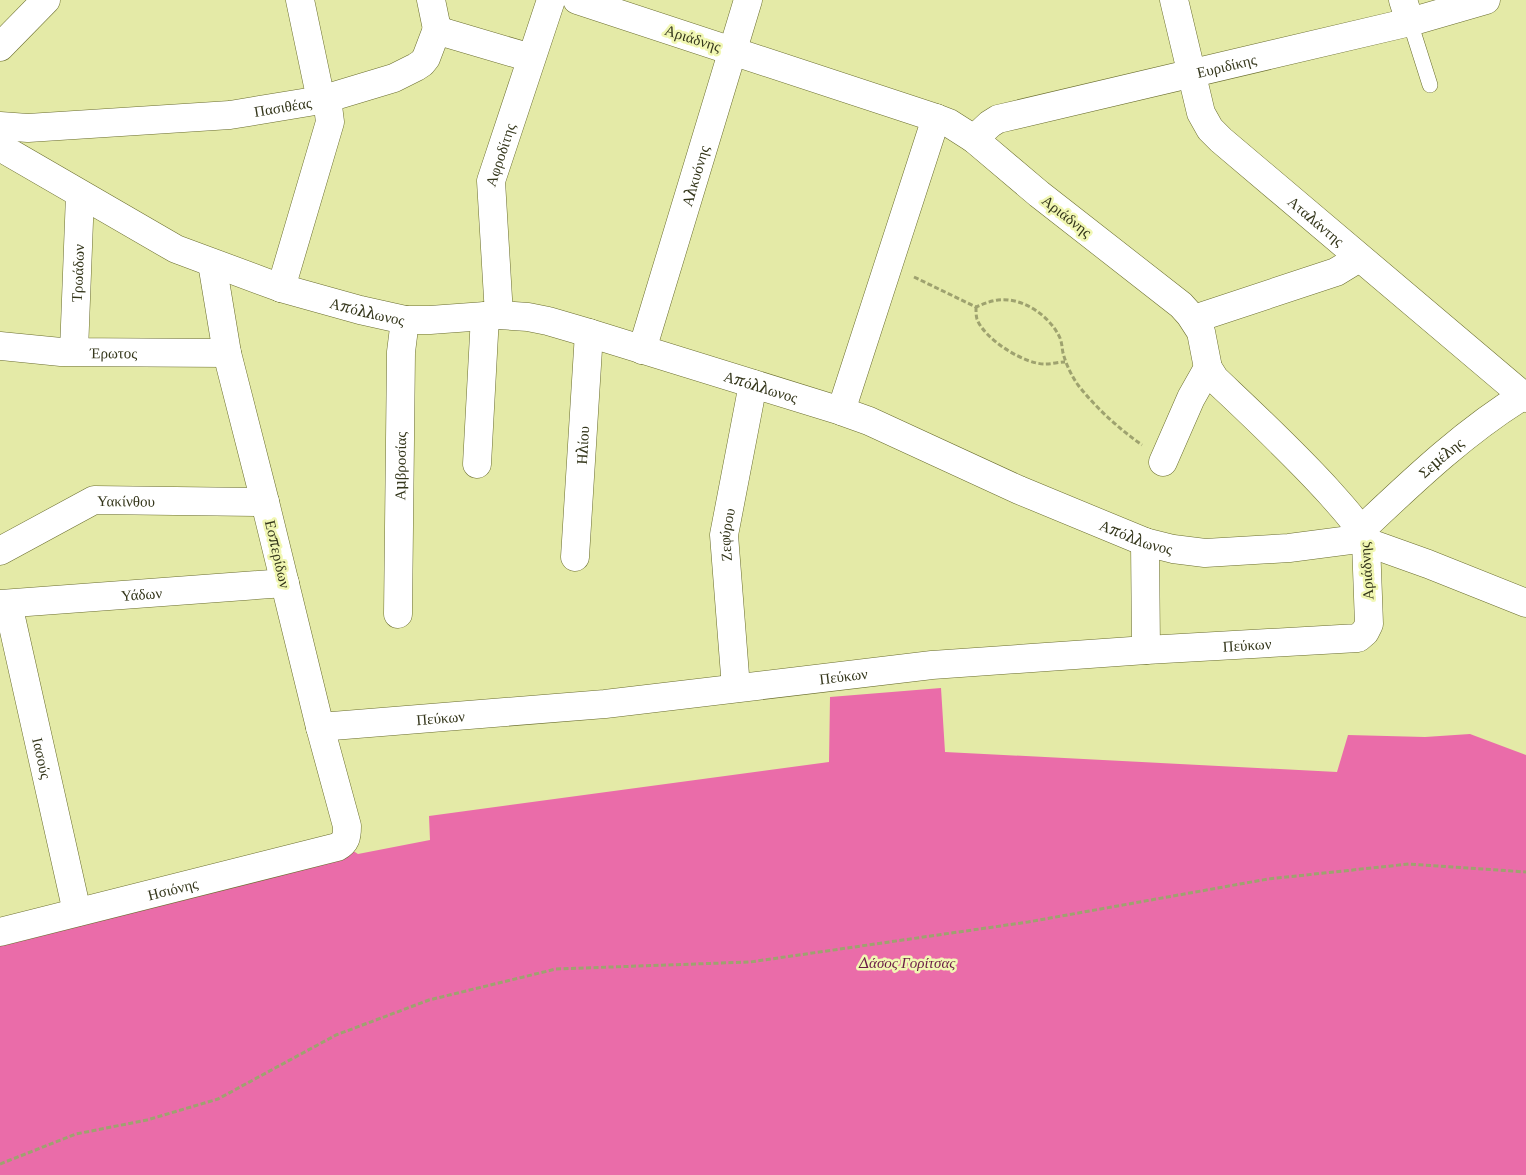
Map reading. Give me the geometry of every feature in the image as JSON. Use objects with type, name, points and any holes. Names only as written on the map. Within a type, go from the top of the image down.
[{"type":"street","points":[[0,47],[46,0]]},
{"type":"street","points":[[281,288],[330,122],[300,0]]},
{"type":"street","points":[[431,0],[437,29],[531,58]]},
{"type":"street","name":"Αφροδίτης","points":[[477,464],[492,316],[491,181],[551,0]]},
{"type":"street","name":"Αριάδνης","points":[[577,0],[936,118],[949,123],[974,139],[1039,194],[1182,306],[1194,320],[1201,332],[1208,368],[1215,379],[1276,436],[1321,484],[1364,536],[1369,624],[1365,632]]},
{"type":"street","name":"Αλκυόνης","points":[[642,350],[748,0]]},
{"type":"street","name":"Αταλάντης","points":[[1174,0],[1200,113],[1210,129],[1359,258],[1525,396]]},
{"type":"street","name":"Ευριδίκης","points":[[974,139],[998,118],[1190,73],[1406,11],[1486,0]]},
{"type":"street","name":"Πασιθέας","points":[[0,126],[28,128],[230,115],[324,99],[394,78],[416,67],[426,58],[437,29]]},
{"type":"street","points":[[841,411],[936,118]]},
{"type":"street","name":"Απόλλωνος","points":[[0,147],[176,250],[281,288],[360,310],[405,320],[492,316],[528,317],[589,333],[869,421],[1019,490],[1145,542],[1173,549],[1205,553],[1289,548],[1358,539],[1364,536],[1428,564],[1526,602]]},
{"type":"street","name":"Τρωάδων","points":[[74,352],[80,195]]},
{"type":"street","points":[[1194,320],[1336,272],[1359,258]]},
{"type":"street","name":"Εσπερίδων","points":[[212,263],[227,352],[266,502],[320,727],[347,826],[347,836],[343,844]]},
{"type":"street","name":"Αμβροσίας","points":[[398,614],[401,352],[405,320]]},
{"type":"street","name":"Ηλίου","points":[[575,557],[589,333]]},
{"type":"street","name":"Έρωτος","points":[[0,346],[61,352],[227,352]]},
{"type":"street","points":[[1163,462],[1191,398],[1208,368]]},
{"type":"street","name":"Ζεφύρου","points":[[736,688],[724,535],[753,384]]},
{"type":"street","name":"Σεμέλης","points":[[1364,536],[1424,471],[1462,439],[1525,396]]},
{"type":"street","name":"Υακίνθου","points":[[0,551],[94,500],[266,502]]},
{"type":"street","points":[[1145,542],[1146,650]]},
{"type":"street","name":"Υάδων","points":[[4,604],[285,583]]},
{"type":"street","name":"Ιασούς","points":[[4,604],[77,912]]},
{"type":"street","name":"Πεύκων","points":[[320,727],[605,704],[932,665],[1358,638],[1365,632]]},
{"type":"street","name":"Ησιόνης","points":[[0,932],[327,850],[343,844]]},
{"type":"lane","points":[[1406,11],[1430,85]]},
{"type":"path","points":[[889,265],[976,307],[991,301],[1010,300],[1041,314],[1050,321],[1060,339],[1070,373],[1078,384],[1116,426],[1163,462]]},
{"type":"path","points":[[976,307],[976,318],[982,328],[1000,345],[1030,361],[1045,365],[1066,362]]},
{"type":"path","points":[[0,1164],[76,1134],[147,1120],[218,1099],[336,1035],[429,1000],[556,969],[750,962],[1028,922],[1268,878],[1409,864],[1526,872]]},
{"type":"green space","name":"Δάσος Γορίτσας","points":[[941,688],[945,752],[1337,772],[1348,735],[1425,737],[1470,734],[1526,755],[1526,1175],[0,1175],[0,945],[347,847],[358,854],[430,840],[429,816],[829,762],[830,697]]}]
